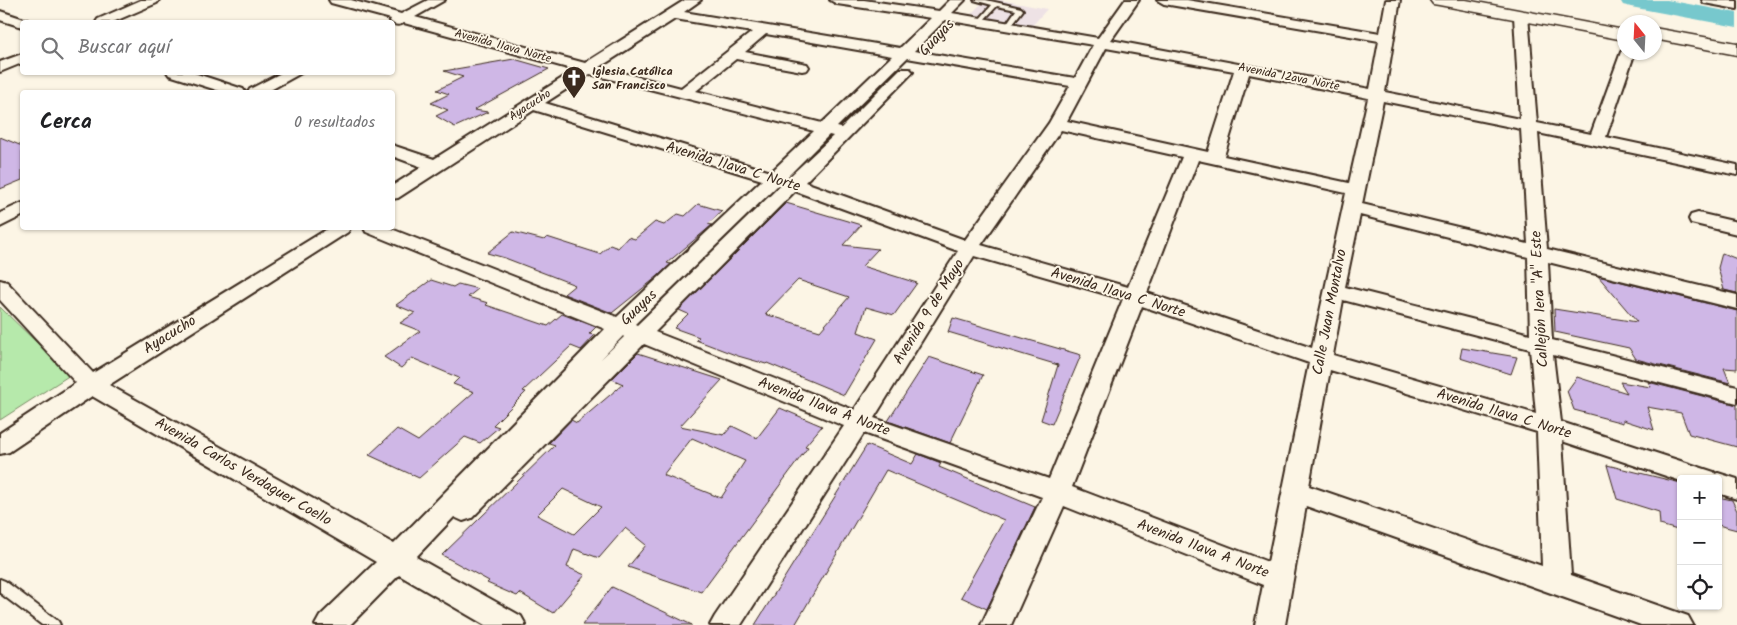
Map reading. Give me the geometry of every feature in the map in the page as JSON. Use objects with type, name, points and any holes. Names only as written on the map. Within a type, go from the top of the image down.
[{"type":"main road","points":[[1439,0],[1617,35]]},
{"type":"main road","points":[[1478,0],[1617,27]]},
{"type":"main road","points":[[1662,35],[1737,49]]},
{"type":"main road","points":[[1662,42],[1737,56]]},
{"type":"street","points":[[107,20],[152,0]]},
{"type":"street","name":"Avenida 11ava Norte","points":[[336,0],[394,20]]},
{"type":"street","points":[[397,21],[438,0]]},
{"type":"street","name":"Ayacucho","points":[[395,192],[694,0]]},
{"type":"street","name":"Avenida 12ava Norte","points":[[837,0],[952,10],[981,21],[1377,94],[1737,170]]},
{"type":"street","name":"Guayas","points":[[347,625],[402,562],[619,327],[783,182],[912,55],[952,10],[971,0]]},
{"type":"street","name":"Avenida 9 de Mayo","points":[[726,625],[859,422],[969,248],[1057,124],[1102,42],[1132,0]]},
{"type":"street","points":[[1164,0],[1387,38]]},
{"type":"street","points":[[1248,14],[1256,0]]},
{"type":"street","name":"Calle Juan Montalvo","points":[[1270,625],[1334,291],[1377,94],[1393,0]]},
{"type":"street","points":[[1709,0],[1737,5]]},
{"type":"street","points":[[672,14],[1078,83]]},
{"type":"street","points":[[0,15],[20,22]]},
{"type":"street","name":"Callejón 1era \"A\" Este","points":[[1521,16],[1530,127],[1538,254],[1541,344],[1557,582]]},
{"type":"street","name":"Avenida 11ava Norte","points":[[397,21],[835,132]]},
{"type":"street","points":[[684,93],[763,30]]},
{"type":"street","points":[[733,54],[802,67]]},
{"type":"street","points":[[0,68],[20,59]]},
{"type":"street","points":[[1596,140],[1625,60]]},
{"type":"street","points":[[1214,160],[1243,68]]},
{"type":"street","points":[[183,75],[231,90]]},
{"type":"street","points":[[260,90],[290,75]]},
{"type":"street","name":"Avenida 11ava C Norte","points":[[532,104],[783,182],[969,248],[1135,296],[1321,359],[1548,427],[1693,475]]},
{"type":"street","points":[[1057,124],[1214,160],[1353,198],[1538,254],[1737,302]]},
{"type":"street","points":[[395,151],[436,166]]},
{"type":"street","points":[[996,625],[1057,492],[1191,155]]},
{"type":"street","name":"Guayas","points":[[330,625],[402,562],[640,335],[783,182]]},
{"type":"street","points":[[0,221],[20,210]]},
{"type":"street","points":[[1698,220],[1737,228]]},
{"type":"street","name":"Ayacucho","points":[[0,445],[90,385],[338,230]]},
{"type":"street","name":"Avenida 11ava A Norte","points":[[378,230],[859,422],[1057,492],[1279,579]]},
{"type":"street","name":"Avenida Carlos Verdaguer Coello","points":[[0,287],[90,385],[511,625]]},
{"type":"street","points":[[1334,291],[1737,395]]},
{"type":"street","points":[[1722,484],[1737,489]]},
{"type":"street","points":[[1296,492],[1678,625]]},
{"type":"lane","points":[[977,0],[1020,10],[1008,26]]},
{"type":"lane","points":[[981,21],[996,4]]},
{"type":"lane","points":[[0,585],[53,625]]},
{"type":"shaded area","points":[[985,0],[1001,0],[1047,9],[1032,26],[971,14]]},
{"type":"green space","points":[[0,307],[70,375],[0,420]]},
{"type":"building","points":[[514,59],[549,69],[474,110],[488,112],[455,127],[436,116],[448,110],[431,103],[449,94],[437,90],[463,77],[444,71]]},
{"type":"building","points":[[0,137],[20,145],[20,181],[0,189]]},
{"type":"building","points":[[786,203],[861,225],[843,245],[878,249],[862,266],[917,283],[894,315],[866,307],[858,332],[877,339],[844,395],[767,363],[738,356],[696,340],[699,337],[674,328],[688,314],[679,310]],"holes":[[[798,280],[849,297],[820,331],[765,314]]]},
{"type":"building","points":[[698,204],[722,211],[708,224],[712,225],[667,263],[671,264],[657,277],[612,313],[564,294],[575,285],[487,253],[513,232],[544,240],[547,237],[600,254],[610,245],[618,248],[628,237],[635,239],[655,222],[664,225],[678,214],[685,216]]},
{"type":"building","points":[[1722,253],[1737,259],[1737,293],[1724,290],[1718,268]]},
{"type":"building","points":[[1598,276],[1737,311],[1737,369],[1724,368],[1730,383],[1636,359],[1629,348],[1555,332],[1554,309],[1637,322]]},
{"type":"building","points":[[431,280],[453,287],[458,284],[478,289],[468,297],[548,326],[562,314],[596,327],[589,334],[595,335],[581,350],[571,346],[523,391],[526,392],[493,425],[499,427],[480,443],[465,437],[419,478],[369,455],[397,429],[418,441],[474,392],[453,384],[459,378],[412,358],[401,368],[384,357],[420,331],[400,323],[415,313],[396,305]]},
{"type":"building","points":[[953,318],[1081,355],[1052,424],[1041,420],[1058,365],[948,332]]},
{"type":"building","points":[[1462,348],[1517,357],[1511,374],[1460,358]]},
{"type":"building","points":[[638,353],[722,380],[680,426],[724,435],[732,426],[757,438],[780,408],[822,426],[805,446],[808,447],[701,592],[628,567],[646,545],[625,528],[599,558],[574,549],[567,567],[585,575],[553,613],[520,593],[517,596],[487,583],[489,581],[442,555],[555,445],[549,443],[571,420],[577,423],[623,384],[612,379]],"holes":[[[692,438],[745,461],[721,498],[663,475]],[[563,489],[601,507],[574,534],[537,515]]]},
{"type":"building","points":[[929,357],[983,375],[950,443],[888,421]]},
{"type":"building","points":[[1577,377],[1627,393],[1620,382],[1651,387],[1648,382],[1737,405],[1737,447],[1689,434],[1681,413],[1647,407],[1654,430],[1623,420],[1623,423],[1574,410],[1567,391]]},
{"type":"building","points":[[867,445],[912,464],[918,454],[941,463],[939,467],[1035,507],[987,609],[961,597],[1004,520],[886,470],[795,625],[755,625]]},
{"type":"building","points":[[1607,465],[1677,482],[1677,530],[1660,525],[1659,512],[1617,499]]},
{"type":"building","points":[[1722,498],[1732,500],[1737,511],[1737,530],[1722,526]]},
{"type":"building","points":[[612,587],[692,625],[582,625]]},
{"type":"waterway","points":[[1631,0],[1737,20]]},
{"type":"place","name":"Iglesia Católica San Francisco","points":[[574,99]]}]
